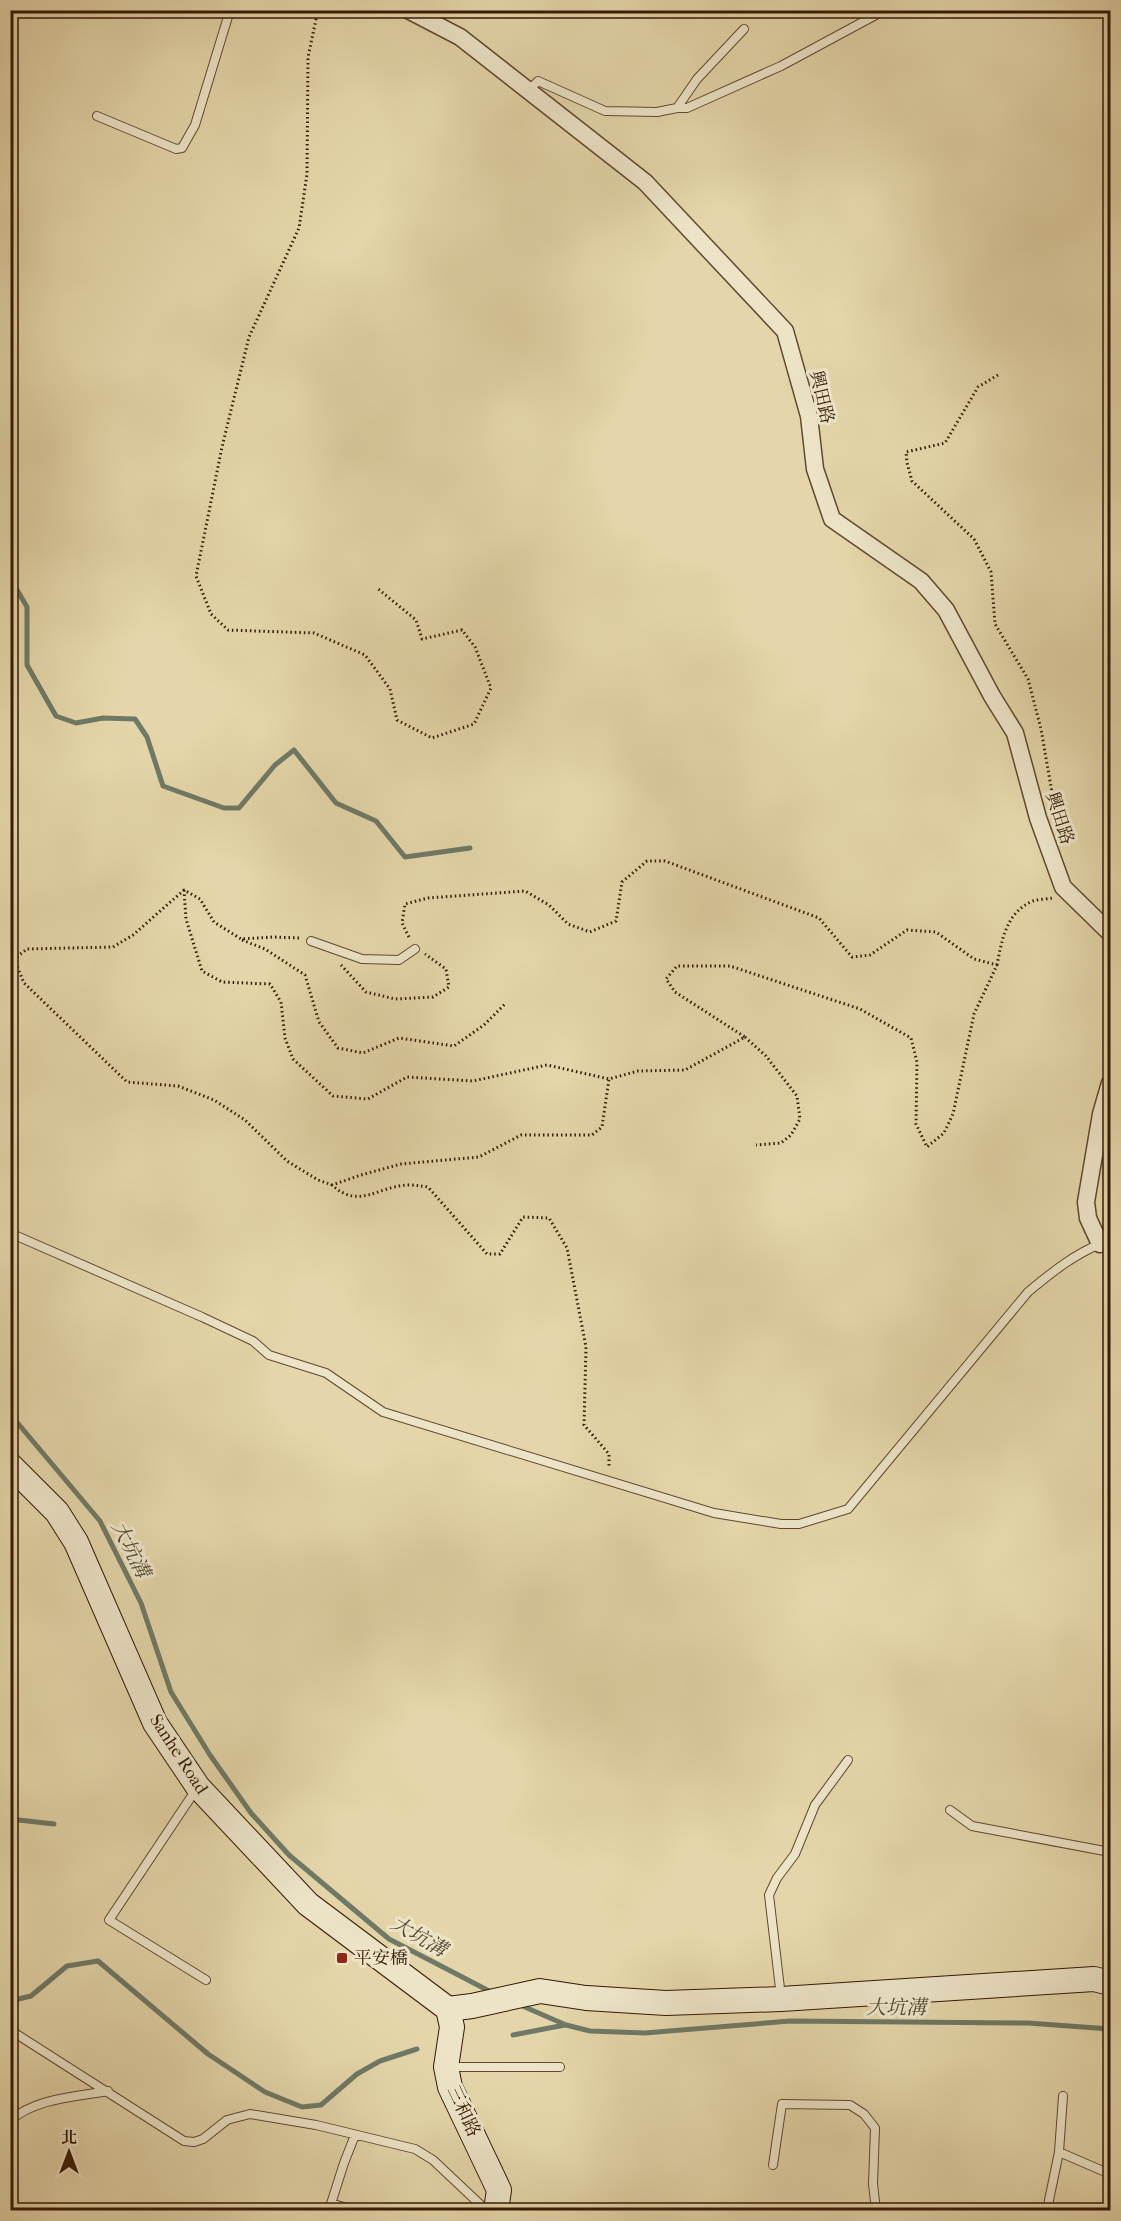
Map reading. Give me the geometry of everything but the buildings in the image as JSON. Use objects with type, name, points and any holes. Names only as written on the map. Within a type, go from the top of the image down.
[{"type":"main road","name":"Sanhe Road","points":[[10,1465],[57,1512],[76,1542],[155,1723],[198,1787],[308,1904],[460,2007]]},
{"type":"main road","points":[[460,2007],[540,1991],[586,1998],[666,2003],[781,1999],[1094,1979],[1110,1983]]},
{"type":"main road","name":"三和路","points":[[460,2007],[452,2026],[446,2067],[454,2097],[481,2148],[499,2190],[496,2211]]},
{"type":"street","name":"興田路","points":[[408,10],[460,37],[645,182],[785,331],[809,416],[815,469],[832,519],[921,582],[946,610],[992,696],[1015,733],[1038,818],[1063,887]]},
{"type":"street","points":[[1063,887],[1110,933]]},
{"type":"street","points":[[1105,1242],[1088,1218],[1086,1202],[1101,1114],[1110,1083]]},
{"type":"lane","points":[[97,116],[176,149],[182,148],[195,125],[230,10]]},
{"type":"lane","points":[[528,91],[538,81],[605,111],[657,112],[687,108],[781,66],[885,10]]},
{"type":"lane","points":[[677,108],[697,79],[744,29]]},
{"type":"lane","points":[[311,941],[362,959],[399,960],[415,949]]},
{"type":"lane","points":[[10,1233],[253,1341],[269,1355],[326,1373],[383,1412],[714,1513],[781,1524],[799,1524],[848,1509],[1028,1292],[1055,1269],[1105,1242]]},
{"type":"lane","points":[[781,1999],[769,1895],[777,1878],[795,1854],[815,1805],[848,1760]]},
{"type":"lane","points":[[198,1787],[109,1920],[206,1980]]},
{"type":"lane","points":[[950,1810],[972,1826],[1110,1852]]},
{"type":"lane","points":[[10,2030],[184,2142],[203,2139],[227,2120],[250,2114],[356,2135],[414,2149],[433,2160],[486,2211]]},
{"type":"lane","points":[[446,2067],[560,2067]]},
{"type":"lane","points":[[10,2121],[15,2116],[43,2103],[108,2091]]},
{"type":"lane","points":[[1047,2211],[1059,2152],[1063,2096]]},
{"type":"lane","points":[[773,2165],[782,2104],[850,2105],[864,2114],[875,2128],[873,2184],[876,2211]]},
{"type":"lane","points":[[352,2211],[330,2207],[356,2135]]},
{"type":"lane","points":[[1059,2152],[1110,2174]]},
{"type":"path","points":[[318,10],[308,57],[307,174],[299,228],[249,337],[222,447],[196,576],[211,614],[228,630],[314,633],[364,655],[390,689],[397,720],[432,738],[474,724],[491,688],[475,647],[462,630],[422,639],[416,620],[377,588]]},
{"type":"path","points":[[998,375],[978,387],[945,443],[906,452],[907,463],[912,481],[974,539],[991,572],[995,624],[1028,679],[1041,729],[1057,819]]},
{"type":"path","points":[[339,962],[366,992],[395,999],[433,997],[449,987],[446,969],[415,949],[402,923],[405,904],[428,898],[525,891],[549,905],[568,924],[590,932],[616,921],[622,882],[647,861],[665,861],[819,918],[852,957],[870,955],[907,930],[936,932],[974,959],[997,965]]},
{"type":"path","points":[[756,1145],[781,1143],[791,1135],[801,1119],[797,1096],[766,1056],[745,1036],[675,992],[666,979],[677,966],[730,966],[860,1009],[911,1038],[917,1062],[916,1125],[927,1147],[944,1132],[953,1114],[974,1014],[997,965],[1004,930],[1018,911],[1034,900],[1055,898],[1063,887]]},
{"type":"path","points":[[184,890],[186,919],[202,971],[222,982],[270,984],[281,1002],[285,1038],[293,1059],[333,1096],[368,1099],[407,1077],[473,1081],[547,1065],[609,1079],[638,1071],[685,1070],[745,1036]]},
{"type":"path","points":[[184,890],[200,899],[214,922],[241,939],[265,949],[305,975],[319,1022],[338,1048],[363,1053],[399,1038],[454,1046],[484,1025],[505,1004]]},
{"type":"path","points":[[184,890],[133,935],[113,947],[27,949],[14,959],[24,983],[127,1082],[178,1086],[214,1100],[245,1120],[287,1161],[318,1180],[332,1185],[341,1194],[354,1198],[407,1185],[428,1187],[487,1254],[500,1254],[523,1217],[549,1218],[567,1248],[586,1347],[584,1425],[609,1454],[610,1482]]},
{"type":"path","points":[[241,939],[292,937],[311,941]]},
{"type":"path","points":[[332,1185],[401,1164],[478,1157],[521,1135],[592,1135],[602,1127],[609,1079]]},
{"type":"waterway","points":[[10,588],[16,588],[27,607],[27,665],[56,716],[76,723],[103,718],[135,719],[147,737],[163,786],[224,808],[239,808],[275,765],[294,750],[336,803],[376,821],[405,857],[470,848]]},
{"type":"waterway","name":"大坑溝","points":[[10,1414],[100,1521],[141,1603],[171,1692],[210,1755],[251,1813],[289,1855],[389,1939],[493,1993]]},
{"type":"waterway","points":[[10,1819],[54,1824]]},
{"type":"waterway","points":[[10,2001],[31,1996],[67,1966],[98,1961],[208,2054],[265,2092],[302,2107],[321,2105],[357,2074],[380,2061],[417,2049]]},
{"type":"waterway","name":"大坑溝","points":[[518,2004],[566,2025],[590,2031],[645,2033],[790,2021],[1028,2023],[1110,2029]]},
{"type":"waterway","points":[[513,2035],[565,2025]]},
{"type":"place","name":"平安橋","points":[[342,1958]]}]
